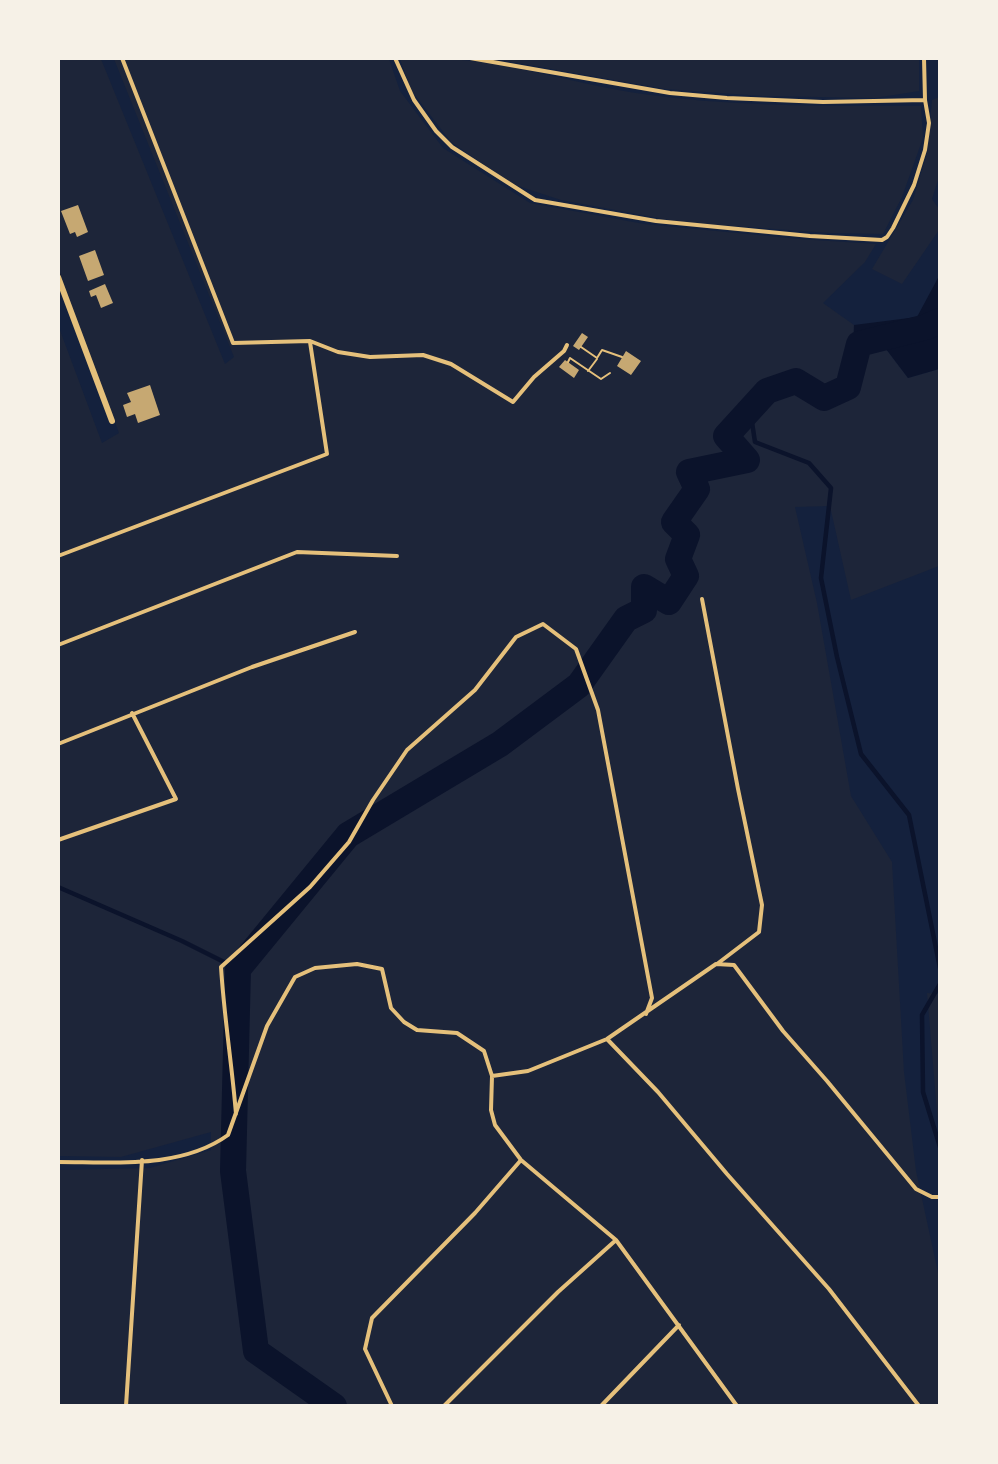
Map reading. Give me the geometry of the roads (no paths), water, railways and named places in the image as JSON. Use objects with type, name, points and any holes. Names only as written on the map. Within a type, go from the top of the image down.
[{"type":"street","points":[[58,277],[112,421]]},
{"type":"lane","points":[[122,58],[233,343],[310,341],[338,352],[370,357],[423,355],[451,364],[513,402],[534,377],[564,351],[567,345]]},
{"type":"lane","points":[[395,58],[414,100],[436,132],[452,147],[535,200],[656,221],[810,236],[882,240],[887,237],[914,185],[925,150],[928,123],[924,58]]},
{"type":"lane","points":[[470,58],[659,91],[727,98],[823,102],[925,100]]},
{"type":"lane","points":[[58,556],[327,454],[310,341]]},
{"type":"lane","points":[[58,645],[297,552],[397,556]]},
{"type":"lane","points":[[492,1076],[528,1071],[607,1039],[646,1014],[759,932],[762,905],[702,599]]},
{"type":"lane","points":[[236,1114],[221,966],[310,887],[349,842],[407,750],[475,690],[516,637],[543,624],[576,649],[598,710],[652,999],[646,1014]]},
{"type":"lane","points":[[58,744],[252,667],[355,632]]},
{"type":"lane","points":[[58,840],[176,799],[132,713]]},
{"type":"lane","points":[[58,1162],[142,1160],[184,1156],[214,1145],[228,1135],[267,1026],[295,977],[315,968],[357,964],[382,969],[391,1008],[404,1022],[417,1030],[457,1033],[484,1051],[492,1076],[491,1110],[495,1125],[521,1160],[616,1240],[737,1406]]},
{"type":"lane","points":[[716,964],[734,965],[783,1031],[916,1189],[932,1197],[939,1197]]},
{"type":"lane","points":[[607,1039],[658,1092],[829,1290],[919,1406]]},
{"type":"lane","points":[[126,1406],[142,1160]]},
{"type":"lane","points":[[392,1406],[365,1349],[372,1318],[475,1213],[521,1160]]},
{"type":"lane","points":[[444,1406],[558,1292],[616,1240]]},
{"type":"lane","points":[[600,1406],[679,1325]]},
{"type":"waterway","points":[[334,1406],[256,1351],[233,1171],[238,969],[348,835],[500,744],[579,685],[626,619],[644,610],[644,587],[669,602],[686,576],[678,559],[687,535],[674,522],[697,489],[689,472],[747,460],[726,436],[767,391],[796,381],[824,398],[848,387],[859,344],[926,327],[940,321]]},
{"type":"waterway","points":[[750,409],[755,442],[809,463],[831,488],[821,578],[837,657],[861,754],[909,815],[940,968]]},
{"type":"waterway","points":[[58,887],[182,941],[238,969]]},
{"type":"waterway","points":[[940,984],[922,1015],[923,1092],[940,1147]]}]
